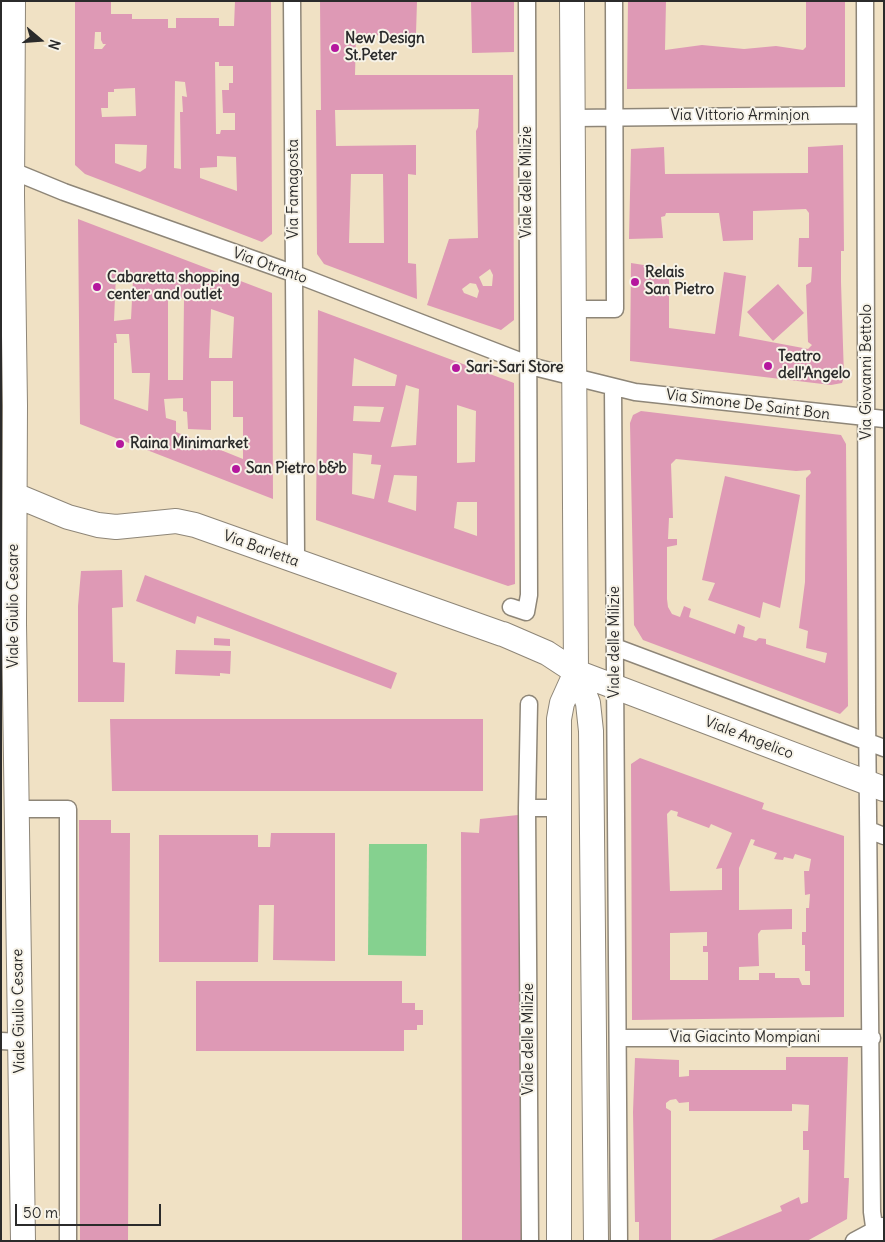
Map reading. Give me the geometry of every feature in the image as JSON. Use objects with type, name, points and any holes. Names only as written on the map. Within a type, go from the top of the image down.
[{"type":"street","name":"Viale Giulio Cesare","points":[[13,1],[7,168],[8,461],[15,495],[8,752],[16,809],[11,1042],[23,1241]]},
{"type":"street","name":"Via Famagosta","points":[[292,1],[296,527]]},
{"type":"street","name":"Viale delle Milizie","points":[[519,610],[529,595],[527,1]]},
{"type":"street","name":"Viale delle Milizie","points":[[572,1],[576,672],[585,692],[590,715],[618,1038],[619,1241]]},
{"type":"street","points":[[575,309],[615,309],[614,1]]},
{"type":"street","name":"Via Giovanni Bettolo","points":[[865,1],[865,115],[876,419],[876,833],[872,1038],[878,1232]]},
{"type":"street","name":"Via Vittorio Arminjon","points":[[573,118],[865,115]]},
{"type":"street","name":"Via Otranto","points":[[7,168],[64,192],[295,274],[527,363]]},
{"type":"street","points":[[527,363],[575,378]]},
{"type":"street","name":"Via Simone De Saint Bon","points":[[575,378],[613,388],[876,419]]},
{"type":"street","name":"Viale delle Milizie","points":[[596,1241],[595,1177],[615,687],[613,388]]},
{"type":"street","name":"Via Barletta","points":[[15,495],[50,511],[98,525],[116,527],[176,521],[195,525],[503,634],[547,653],[576,672],[615,687]]},
{"type":"street","name":"Via Barletta","points":[[296,527],[296,553]]},
{"type":"street","points":[[615,647],[876,745]]},
{"type":"street","name":"Viale delle Milizie","points":[[559,1241],[559,720],[562,703],[576,672]]},
{"type":"street","name":"Viale Angelico","points":[[615,687],[876,786]]},
{"type":"street","name":"Viale delle Milizie","points":[[529,704],[527,808],[530,1241]]},
{"type":"street","points":[[527,808],[559,808]]},
{"type":"street","points":[[16,809],[68,809],[68,1241]]},
{"type":"street","name":"Via Giacinto Mompiani","points":[[618,1038],[872,1038]]},
{"type":"street","points":[[595,1177],[618,1194]]},
{"type":"street","points":[[854,1241],[878,1232]]},
{"type":"green space","points":[[369,844],[427,844],[426,956],[368,955]]},
{"type":"building","points":[[75,1],[111,1],[111,14],[132,14],[132,19],[168,19],[168,28],[176,28],[176,18],[219,18],[219,26],[234,26],[235,1],[271,1],[272,234],[262,242],[85,174],[75,165]],"holes":[[[95,32],[101,32],[101,40],[103,44],[106,44],[102,49],[94,49]],[[215,62],[219,62],[219,66],[233,66],[233,83],[229,83],[229,90],[222,90],[223,113],[235,113],[235,130],[221,130],[220,134],[216,134]],[[175,81],[185,82],[187,97],[182,96],[183,112],[180,112],[181,169],[174,168]],[[135,88],[136,116],[102,117],[101,108],[108,108],[108,92],[114,92],[114,89]],[[115,144],[147,145],[146,168],[140,172],[115,163]],[[217,156],[236,157],[237,191],[200,178],[200,168],[217,167]]]},
{"type":"building","points":[[320,1],[417,1],[416,34],[356,36],[355,75],[513,75],[514,320],[501,330],[427,305],[449,239],[478,238],[476,131],[479,109],[335,110],[336,146],[416,145],[416,175],[408,174],[408,263],[416,264],[417,299],[324,264],[317,254],[316,110],[321,110]],"holes":[[[351,174],[383,174],[384,243],[349,243]],[[490,269],[493,275],[492,286],[483,286],[479,277]],[[470,283],[476,284],[479,291],[477,298],[464,293],[462,289]]]},
{"type":"building","points":[[471,1],[514,1],[514,52],[472,53]]},
{"type":"building","points":[[628,1],[666,1],[665,50],[702,45],[744,49],[776,46],[803,50],[806,47],[806,1],[845,1],[845,87],[627,89]]},
{"type":"building","points":[[843,145],[844,251],[841,251],[841,282],[844,377],[842,383],[831,385],[630,361],[631,263],[669,269],[669,328],[715,334],[724,272],[746,276],[739,336],[808,349],[812,345],[808,342],[806,285],[811,282],[812,267],[798,267],[799,238],[809,238],[809,213],[806,209],[753,211],[753,240],[723,241],[719,213],[666,213],[665,216],[661,217],[663,238],[629,239],[631,149],[664,147],[665,174],[808,173],[808,147]]},
{"type":"building","points":[[78,219],[272,293],[273,499],[80,424]],"holes":[[[116,274],[133,280],[131,319],[114,321]],[[168,294],[184,299],[183,380],[168,380]],[[211,309],[234,317],[232,358],[209,358]],[[116,334],[129,334],[132,373],[150,373],[148,411],[114,399],[114,343],[117,343]],[[211,381],[233,381],[233,417],[243,417],[243,459],[176,432],[176,421],[166,418],[164,399],[183,398],[183,411],[187,412],[188,429],[211,430]]]},
{"type":"building","points":[[778,284],[804,313],[773,341],[747,312]]},
{"type":"building","points":[[318,310],[514,383],[515,584],[508,586],[316,520]],"holes":[[[354,358],[397,375],[395,386],[352,386]],[[406,385],[419,389],[416,445],[391,447]],[[457,405],[476,411],[475,462],[457,463]],[[354,406],[384,407],[380,422],[353,421]],[[353,453],[372,455],[371,464],[381,465],[374,499],[352,494]],[[394,475],[417,476],[416,511],[388,502]],[[457,502],[477,502],[477,536],[454,528]]]},
{"type":"building","points":[[641,411],[841,435],[846,444],[848,706],[840,714],[643,640],[634,625],[630,423],[633,415]],"holes":[[[676,459],[796,471],[810,470],[811,473],[806,478],[805,582],[799,628],[808,631],[806,648],[827,653],[825,663],[766,644],[766,639],[759,638],[756,641],[743,637],[745,627],[738,624],[735,634],[689,617],[691,609],[684,606],[680,617],[672,614],[668,607],[667,547],[677,545],[677,539],[668,539],[669,518],[673,518],[671,464]]]},
{"type":"building","points":[[725,476],[800,495],[780,608],[763,602],[760,618],[708,600],[715,583],[702,580]]},
{"type":"building","points":[[122,570],[123,607],[112,608],[113,662],[125,663],[124,702],[78,702],[78,606],[81,571]]},
{"type":"building","points":[[145,575],[397,673],[391,689],[197,616],[195,624],[136,601]]},
{"type":"building","points":[[214,638],[230,639],[230,646],[214,645]]},
{"type":"building","points":[[176,650],[231,651],[230,674],[220,673],[220,676],[175,674]]},
{"type":"building","points":[[110,719],[483,719],[483,791],[112,791]]},
{"type":"building","points":[[640,758],[764,803],[762,809],[844,836],[844,1017],[632,1020],[631,764]],"holes":[[[671,810],[678,812],[677,816],[709,828],[711,824],[732,833],[716,869],[722,868],[722,890],[670,891],[667,814]],[[751,839],[755,840],[753,845],[777,853],[774,859],[783,860],[784,857],[793,859],[795,854],[811,859],[809,871],[804,871],[805,895],[810,894],[809,908],[806,908],[806,932],[802,932],[802,945],[805,945],[805,971],[810,971],[810,985],[802,985],[799,978],[775,978],[775,973],[759,973],[759,980],[739,980],[739,967],[759,966],[758,934],[761,930],[792,929],[792,909],[739,910],[739,868]],[[707,932],[707,946],[703,946],[703,952],[708,952],[708,980],[670,980],[670,933]]]},
{"type":"building","points":[[518,815],[523,1241],[462,1241],[461,832],[479,833],[480,819]]},
{"type":"building","points":[[79,820],[111,820],[111,833],[130,833],[128,1241],[80,1241]]},
{"type":"building","points":[[271,833],[335,833],[335,961],[273,960],[274,905],[259,905],[258,962],[159,962],[159,835],[258,835],[258,847],[270,847]]},
{"type":"building","points":[[196,981],[402,981],[402,1003],[415,1003],[415,1010],[423,1010],[423,1025],[417,1025],[417,1030],[404,1030],[404,1051],[196,1051]]},
{"type":"building","points":[[786,1057],[848,1057],[844,1178],[849,1178],[847,1219],[807,1241],[709,1241],[782,1211],[780,1206],[799,1197],[801,1204],[808,1202],[809,1150],[803,1150],[803,1131],[808,1131],[809,1105],[792,1104],[792,1111],[689,1111],[689,1102],[679,1103],[676,1099],[666,1103],[666,1108],[671,1111],[671,1241],[639,1241],[639,1222],[635,1222],[633,1112],[635,1058],[679,1060],[679,1077],[689,1076],[689,1070],[786,1070]]},
{"type":"place","name":"New Design St.Peter","points":[[335,48]]},
{"type":"place","name":"Relais San Pietro","points":[[635,282]]},
{"type":"place","name":"Cabaretta shopping center and outlet","points":[[97,287]]},
{"type":"place","name":"Teatro dell'Angelo","points":[[768,366]]},
{"type":"place","name":"Sari-Sari Store","points":[[456,368]]},
{"type":"place","name":"Raina Minimarket","points":[[120,444]]},
{"type":"place","name":"San Pietro b&b","points":[[236,469]]}]
